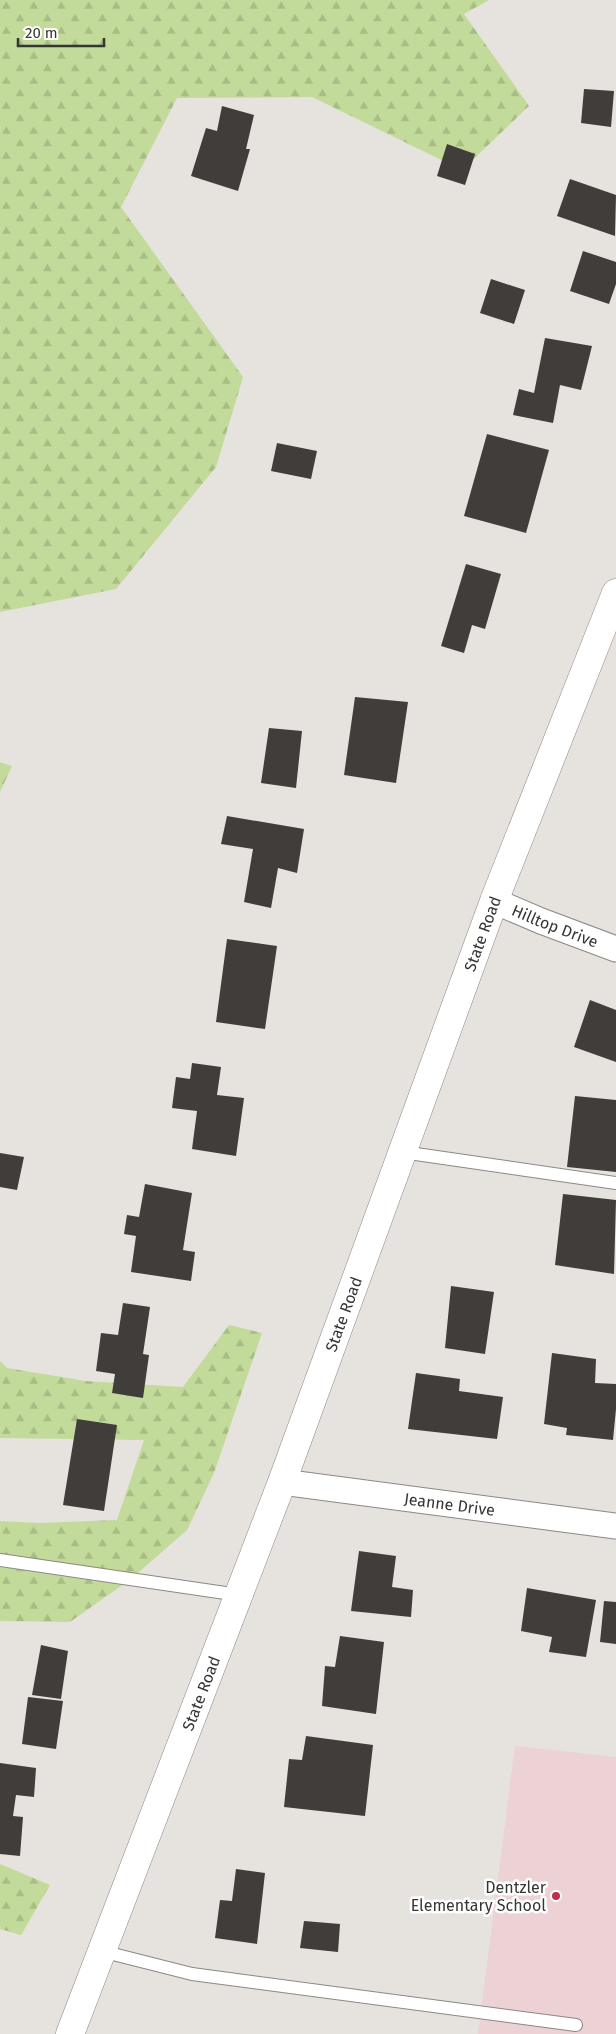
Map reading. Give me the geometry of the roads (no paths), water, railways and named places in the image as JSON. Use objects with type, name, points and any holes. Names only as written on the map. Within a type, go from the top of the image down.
[{"type":"main road","name":"State Road","points":[[70,2034],[282,1482],[494,901],[616,594]]},
{"type":"street","name":"Hilltop Drive","points":[[494,901],[616,949]]},
{"type":"street","name":"Jeanne Drive","points":[[282,1482],[616,1526]]},
{"type":"lane","points":[[402,1152],[616,1183]]},
{"type":"lane","points":[[0,1560],[239,1595]]},
{"type":"lane","points":[[102,1951],[192,1974],[576,2025]]},
{"type":"place","name":"Dentzler Elementary School","points":[[556,1896]]}]
